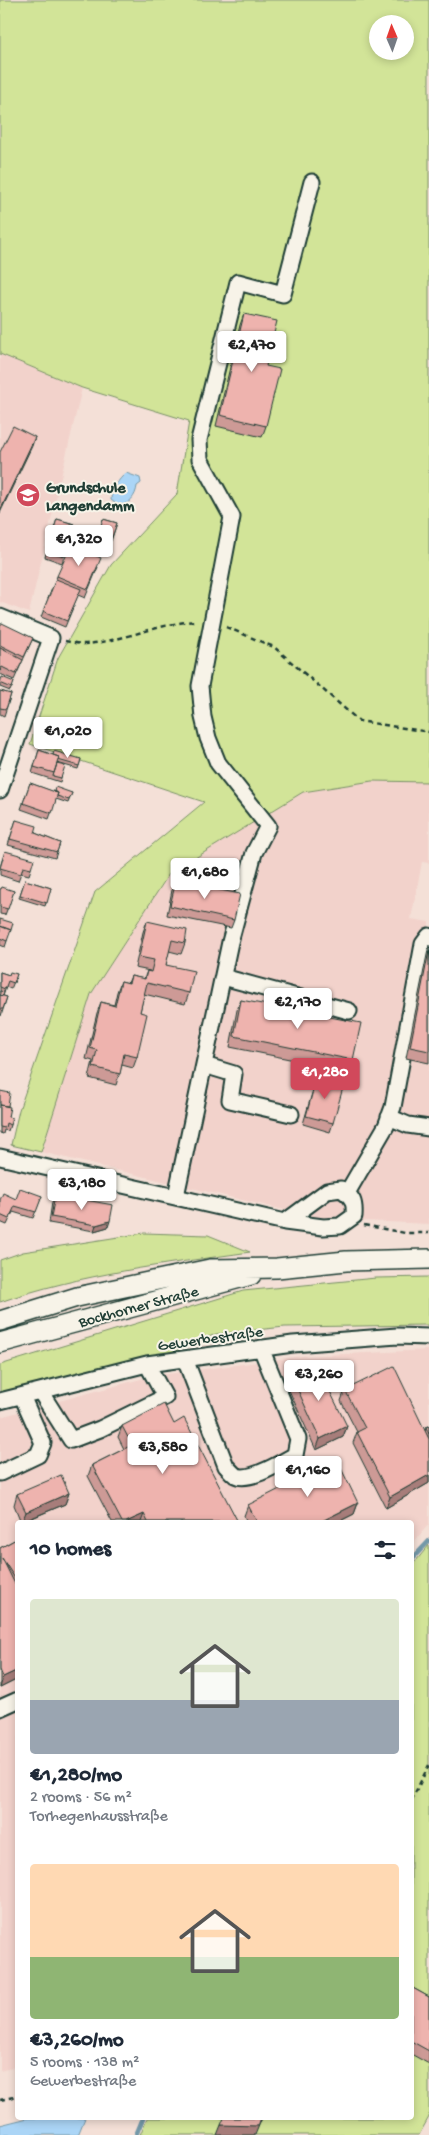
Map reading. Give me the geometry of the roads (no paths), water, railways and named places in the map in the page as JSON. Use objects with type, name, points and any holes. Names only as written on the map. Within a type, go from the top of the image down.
[{"type":"main road","name":"Bockhorner Straße","points":[[0,1321],[77,1297],[210,1268],[277,1268],[346,1261],[429,1259]]},
{"type":"main road","name":"Bockhorner Straße","points":[[0,1343],[277,1268]]},
{"type":"street","points":[[176,1196],[222,977],[254,853],[268,826],[218,763],[208,738],[200,686],[232,517],[200,459],[199,440],[238,282],[283,294],[312,182]]},
{"type":"street","points":[[0,617],[51,638],[0,790]]},
{"type":"street","points":[[347,1193],[393,1107],[422,944],[429,936]]},
{"type":"street","points":[[222,977],[349,1011]]},
{"type":"street","points":[[204,1065],[234,1074],[230,1100],[291,1114]]},
{"type":"street","points":[[389,1117],[408,1125],[429,1128]]},
{"type":"street","points":[[0,1157],[285,1222],[323,1227],[340,1226],[354,1216],[355,1204],[347,1193],[341,1189],[327,1191],[285,1222]]},
{"type":"street","name":"Gewerbestraße","points":[[0,1401],[148,1364],[261,1348],[396,1336],[429,1337]]},
{"type":"street","points":[[185,1359],[226,1466],[235,1476],[246,1478],[295,1455],[298,1439],[261,1348]]},
{"type":"street","points":[[40,1391],[71,1440],[100,1429],[165,1397],[148,1364]]},
{"type":"street","points":[[0,1473],[38,1455],[43,1443],[22,1396]]},
{"type":"street","points":[[0,1708],[15,1701]]},
{"type":"water","points":[[126,473],[140,478],[141,483],[137,486],[131,499],[126,504],[119,506],[111,500],[111,496],[116,485]]},
{"type":"water","points":[[20,2120],[84,2120],[78,2135],[0,2135],[0,2125]]},
{"type":"waterway","points":[[414,1557],[429,1541]]},
{"type":"waterway","points":[[136,2135],[142,2120]]},
{"type":"place","name":"Grundschule Langendamm","points":[[28,495]]}]
